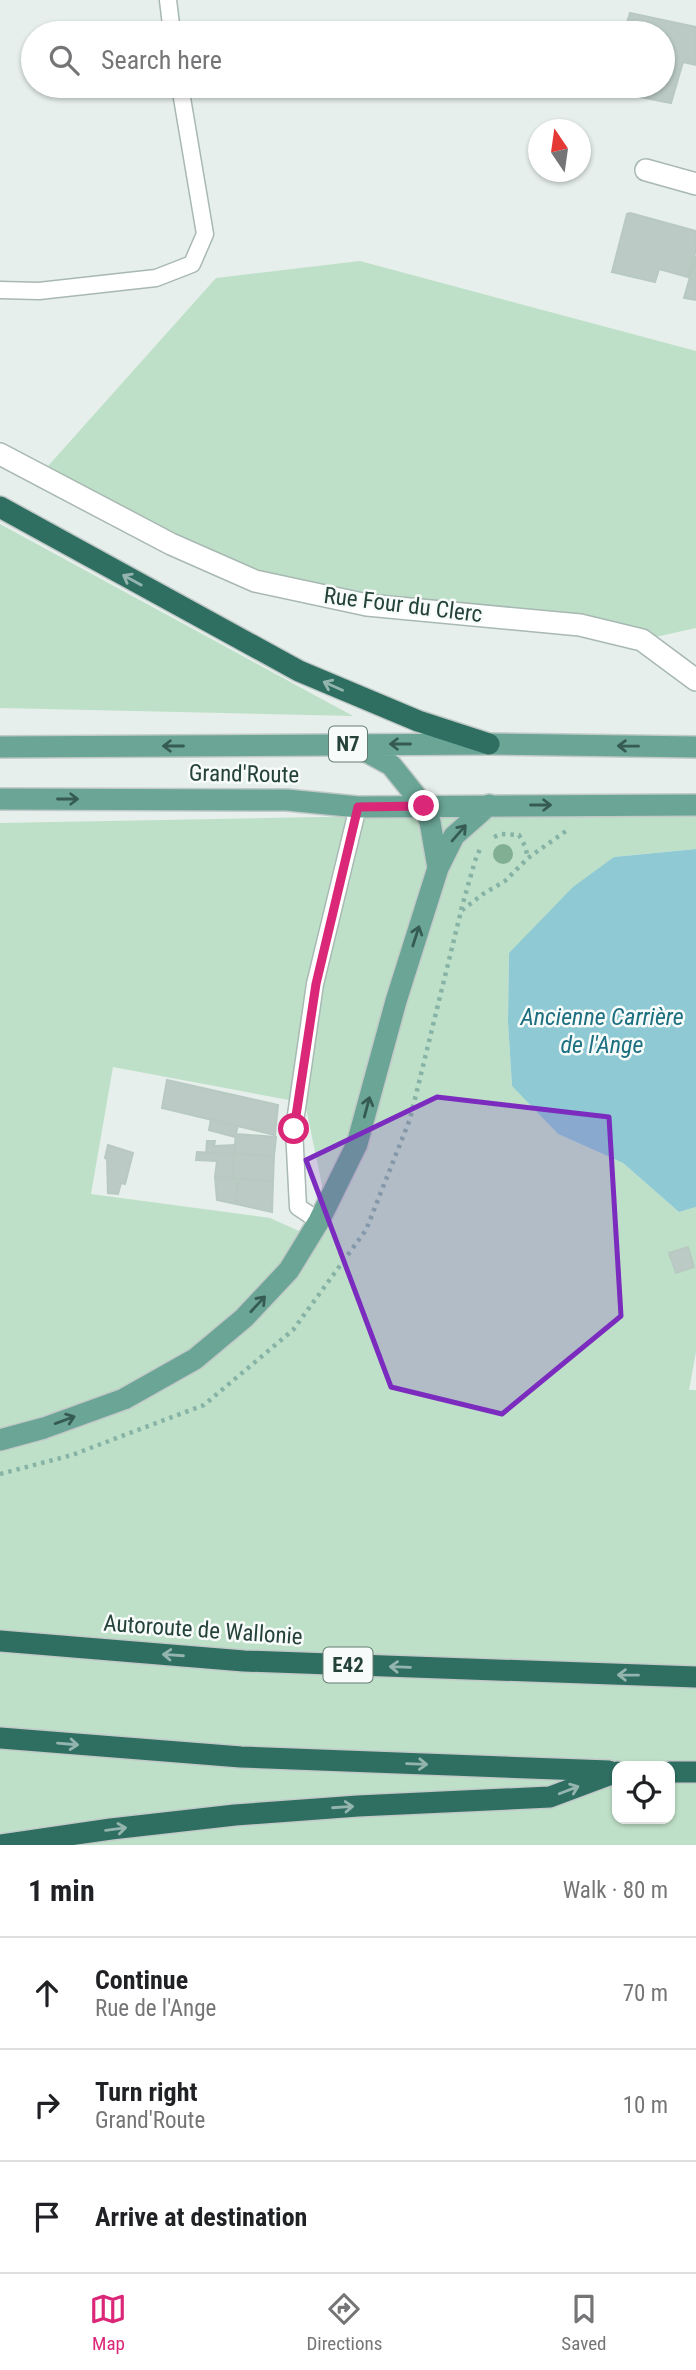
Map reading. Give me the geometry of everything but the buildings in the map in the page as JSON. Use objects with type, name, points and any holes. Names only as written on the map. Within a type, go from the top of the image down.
[{"type":"highway","points":[[0,507],[299,671],[418,722],[489,744]]},
{"type":"highway","name":"Autoroute de Wallonie","points":[[0,1642],[244,1661],[696,1677]]},
{"type":"highway","points":[[0,1738],[241,1757],[612,1771]]},
{"type":"highway","points":[[675,1772],[696,1772]]},
{"type":"highway","points":[[0,1845],[235,1815],[550,1797],[612,1773]]},
{"type":"main road","points":[[352,744],[391,765],[424,806],[430,822],[438,868]]},
{"type":"main road","name":"Grand'Route","points":[[0,747],[489,744],[696,747]]},
{"type":"main road","name":"Grand'Route","points":[[0,799],[287,800],[358,807],[696,805]]},
{"type":"main road","points":[[0,1440],[44,1428],[124,1399],[195,1359],[244,1318],[289,1270],[319,1221],[357,1144],[396,1001],[438,868],[454,836],[489,805]]},
{"type":"street","points":[[646,170],[696,184]]},
{"type":"street","name":"Rue Four du Clerc","points":[[0,454],[171,544],[255,581],[367,605],[580,625],[642,640],[696,680]]},
{"type":"lane","points":[[167,0],[170,21]]},
{"type":"lane","points":[[0,290],[39,291],[156,278],[192,264],[205,234],[182,98]]},
{"type":"lane","points":[[319,1221],[298,1207],[294,1129],[316,984],[358,807]]},
{"type":"path","points":[[461,911],[475,861],[484,842],[501,834],[519,835],[527,858]]},
{"type":"highlighted area","points":[[437,1097],[609,1117],[621,1316],[502,1414],[391,1387],[306,1160]]},
{"type":"green space","points":[[360,261],[696,351],[696,628],[642,640],[255,581],[40,475],[216,278]]},
{"type":"green space","points":[[0,524],[353,716],[0,708]]},
{"type":"green space","points":[[696,810],[696,849],[614,857],[509,953],[508,1022],[512,1086],[558,1134],[623,1163],[679,1212],[696,1207],[696,1352],[689,1390],[696,1390],[696,1845],[0,1845],[0,823]],"holes":[[[113,1067],[305,1103],[324,1195],[299,1231],[270,1218],[91,1194]]]},
{"type":"water","name":"Ancienne Carrière de l'Ange","points":[[696,849],[696,1207],[679,1212],[623,1163],[558,1134],[512,1086],[508,1022],[509,953],[573,887],[614,857]]},
{"type":"route","points":[[294,1129],[316,984],[358,807],[424,806]]}]
